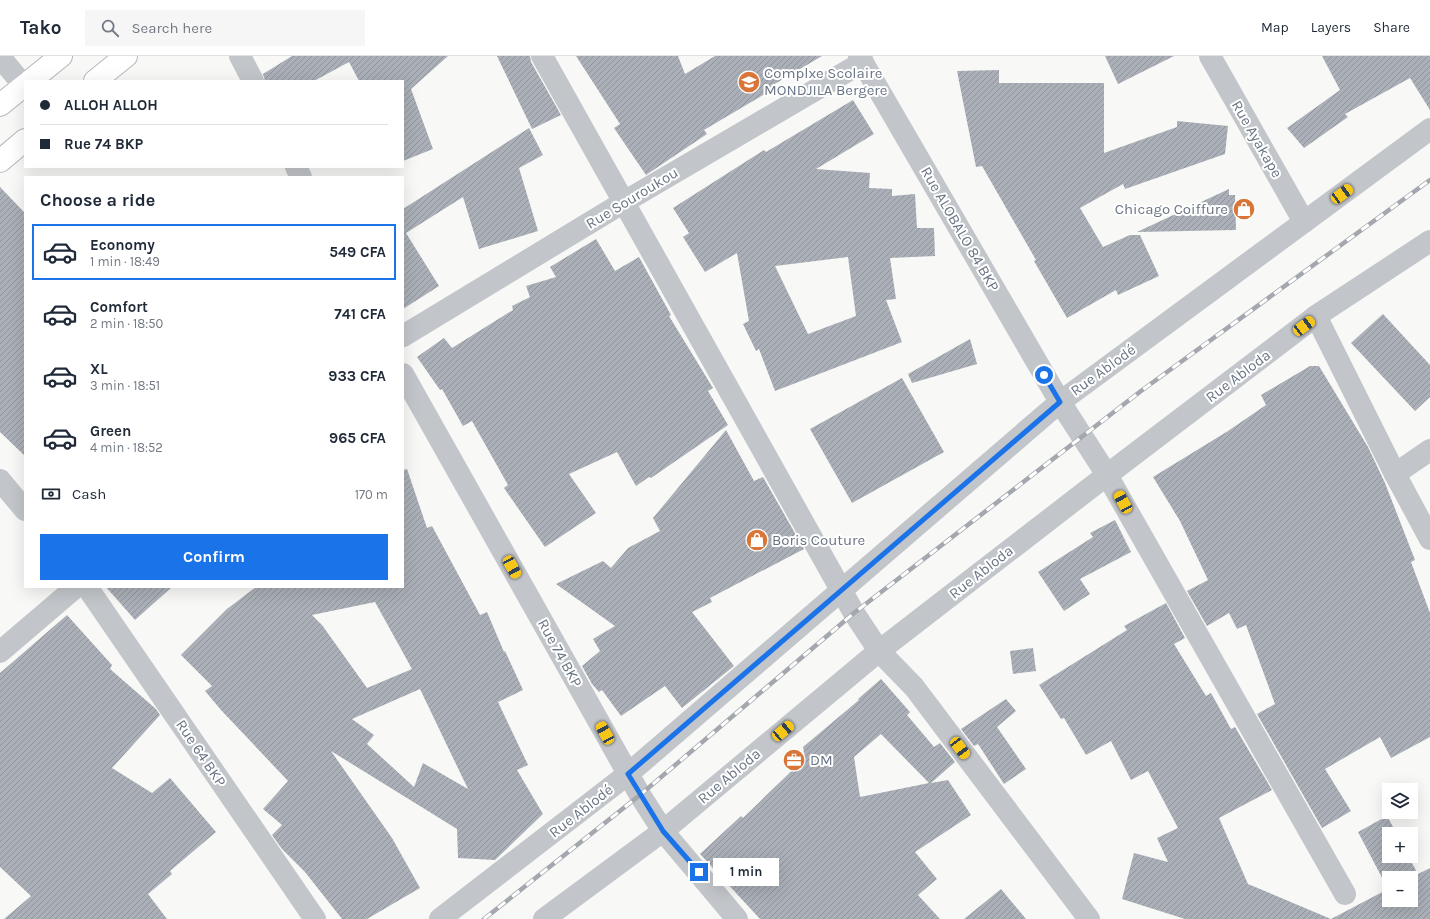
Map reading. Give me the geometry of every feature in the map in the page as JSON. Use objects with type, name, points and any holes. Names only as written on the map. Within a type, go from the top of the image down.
[{"type":"main road","points":[[32,80],[61,56]]},
{"type":"main road","points":[[96,80],[126,56]]},
{"type":"main road","points":[[0,105],[24,87]]},
{"type":"main road","points":[[0,161],[24,141]]},
{"type":"street","points":[[240,56],[252,80]]},
{"type":"street","points":[[542,56],[840,591],[879,651],[914,687],[1089,919]]},
{"type":"street","name":"Rue Ayakape","points":[[1210,56],[1304,222]]},
{"type":"street","points":[[0,57],[24,83]]},
{"type":"street","name":"Rue Souroukou","points":[[404,335],[861,59]]},
{"type":"street","name":"Rue ALOBALO 84 BKP","points":[[861,59],[1060,402],[1107,474],[1345,894]]},
{"type":"street","name":"Rue Ablodé","points":[[440,919],[628,774],[1060,402],[1430,129]]},
{"type":"street","name":"Rue Abloda","points":[[544,919],[663,831],[879,651],[1107,474],[1316,316],[1430,241]]},
{"type":"street","points":[[1316,316],[1395,474],[1430,539]]},
{"type":"street","name":"Rue 74 BKP","points":[[404,376],[628,774],[663,831],[736,919]]},
{"type":"street","points":[[1395,474],[1430,450]]},
{"type":"street","points":[[0,480],[24,509]]},
{"type":"street","points":[[0,652],[75,588]]},
{"type":"street","name":"Rue 64 BKP","points":[[88,588],[315,919]]},
{"type":"building","points":[[292,56],[448,56],[411,89],[433,149],[404,161],[404,80],[358,80],[349,62],[316,80],[265,80],[263,74]]},
{"type":"building","points":[[497,56],[530,56],[531,62],[561,115],[532,129]]},
{"type":"building","points":[[576,56],[678,56],[685,74],[715,56],[822,56],[773,85],[775,88],[704,130],[707,134],[646,175],[614,128],[620,124]]},
{"type":"building","points":[[1105,56],[1174,56],[1118,84]]},
{"type":"building","points":[[1322,56],[1430,56],[1430,110],[1410,78],[1345,114],[1348,117],[1304,148],[1287,128],[1340,90]]},
{"type":"building","points":[[999,70],[999,83],[1104,83],[1104,153],[1177,127],[1177,121],[1228,126],[1225,154],[1125,189],[1123,184],[1080,208],[1103,247],[1130,235],[1140,235],[1159,276],[1118,295],[1116,290],[1067,318],[1034,261],[1036,260],[982,166],[976,167],[957,71]]},
{"type":"building","points":[[853,100],[874,134],[816,169],[870,173],[869,188],[892,189],[892,196],[915,194],[917,228],[934,228],[935,256],[890,258],[896,299],[886,300],[902,342],[775,391],[759,349],[756,351],[743,324],[749,321],[737,253],[705,272],[683,237],[689,233],[673,208],[764,150],[766,152]],"holes":[[[848,257],[856,316],[808,334],[775,266]]]},
{"type":"building","points":[[529,128],[543,155],[519,168],[538,231],[479,249],[463,197],[406,233],[439,286],[404,308],[404,208]]},
{"type":"building","points":[[0,187],[24,212],[24,455],[0,432]]},
{"type":"building","points":[[1229,189],[1229,195],[1235,195],[1236,230],[1137,232]]},
{"type":"building","points":[[596,239],[615,271],[639,257],[671,315],[669,316],[713,388],[708,391],[728,425],[651,478],[649,477],[636,486],[617,452],[569,474],[596,513],[545,547],[504,488],[508,485],[472,421],[463,426],[442,389],[440,390],[417,357],[444,338],[452,348],[513,310],[512,306],[530,297],[526,286],[556,277],[550,267]]},
{"type":"building","points":[[1383,314],[1430,365],[1430,397],[1415,411],[1351,343]]},
{"type":"building","points":[[970,339],[977,364],[912,383],[908,374]]},
{"type":"building","points":[[1310,366],[1319,366],[1368,447],[1385,483],[1415,560],[1411,562],[1430,613],[1430,737],[1391,758],[1380,737],[1325,769],[1351,811],[1322,828],[1257,714],[1275,704],[1246,625],[1237,629],[1229,613],[1207,626],[1187,591],[1208,580],[1180,521],[1153,477],[1228,431],[1266,405],[1261,395]]},
{"type":"building","points":[[902,378],[944,452],[852,503],[810,429]]},
{"type":"building","points":[[726,430],[754,481],[763,477],[804,549],[710,598],[712,602],[692,612],[734,666],[682,708],[665,686],[621,716],[602,690],[599,692],[592,684],[582,666],[600,651],[593,639],[615,626],[556,584],[603,561],[611,568],[628,548],[660,531],[653,518]]},
{"type":"building","points":[[407,469],[427,528],[432,526],[480,615],[487,612],[504,652],[505,651],[523,690],[498,702],[528,765],[517,770],[543,814],[495,860],[458,858],[457,829],[331,751],[392,838],[420,888],[367,919],[342,919],[305,872],[282,849],[272,835],[282,825],[263,809],[288,781],[221,710],[205,691],[212,686],[181,655],[227,609],[255,588],[404,588],[404,470]],"holes":[[[375,602],[412,669],[367,688],[322,625],[312,615]],[[420,689],[468,789],[423,763],[414,787],[367,744],[374,735],[352,719]]]},
{"type":"building","points":[[1115,520],[1131,552],[1080,579],[1090,594],[1064,611],[1038,572],[1093,537],[1090,533]]},
{"type":"building","points":[[107,588],[171,588],[135,620]]},
{"type":"building","points":[[1166,603],[1185,638],[1174,644],[1206,696],[1211,693],[1231,729],[1235,727],[1272,790],[1219,818],[1248,884],[1331,919],[1185,919],[1122,899],[1134,853],[1168,862],[1157,838],[1178,828],[1148,771],[1131,780],[1111,741],[1086,755],[1064,718],[1061,719],[1039,685],[1127,630],[1124,626]]},
{"type":"building","points":[[67,615],[112,665],[110,669],[156,709],[160,715],[112,768],[152,793],[170,778],[216,832],[170,871],[172,874],[148,894],[167,919],[4,919],[31,896],[0,867],[0,673]]},
{"type":"building","points":[[1033,648],[1036,671],[1013,674],[1010,651]]},
{"type":"building","points":[[881,679],[910,712],[907,715],[934,747],[940,743],[955,762],[931,783],[948,780],[971,815],[915,852],[937,879],[918,895],[940,919],[760,919],[700,854],[741,816],[743,818],[805,758],[803,747],[859,700],[858,699]],"holes":[[[881,734],[929,783],[860,797],[854,757]]]},
{"type":"building","points":[[1006,699],[1016,711],[997,727],[1026,769],[1004,784],[978,744],[974,746],[961,729]]},
{"type":"building","points":[[1382,819],[1389,819],[1393,827],[1382,827],[1382,863],[1412,863],[1416,871],[1382,871],[1382,878],[1358,832]]},
{"type":"building","points":[[1430,868],[1430,919],[1331,919],[1382,892],[1382,907],[1418,907],[1418,874]]},
{"type":"building","points":[[1001,889],[1026,919],[964,919]]},
{"type":"railway","points":[[484,919],[640,795],[854,613],[1141,391],[1430,180]]},
{"type":"place","name":"Complxe Scolaire MONDJILA Bergere","points":[[749,82]]},
{"type":"place","name":"Chicago Coiffure","points":[[1244,209]]},
{"type":"place","name":"Boris Couture","points":[[757,540]]},
{"type":"place","name":"DM","points":[[794,760]]},
{"type":"route","points":[[699,872],[663,831],[628,774],[1060,402],[1044,375]]}]
